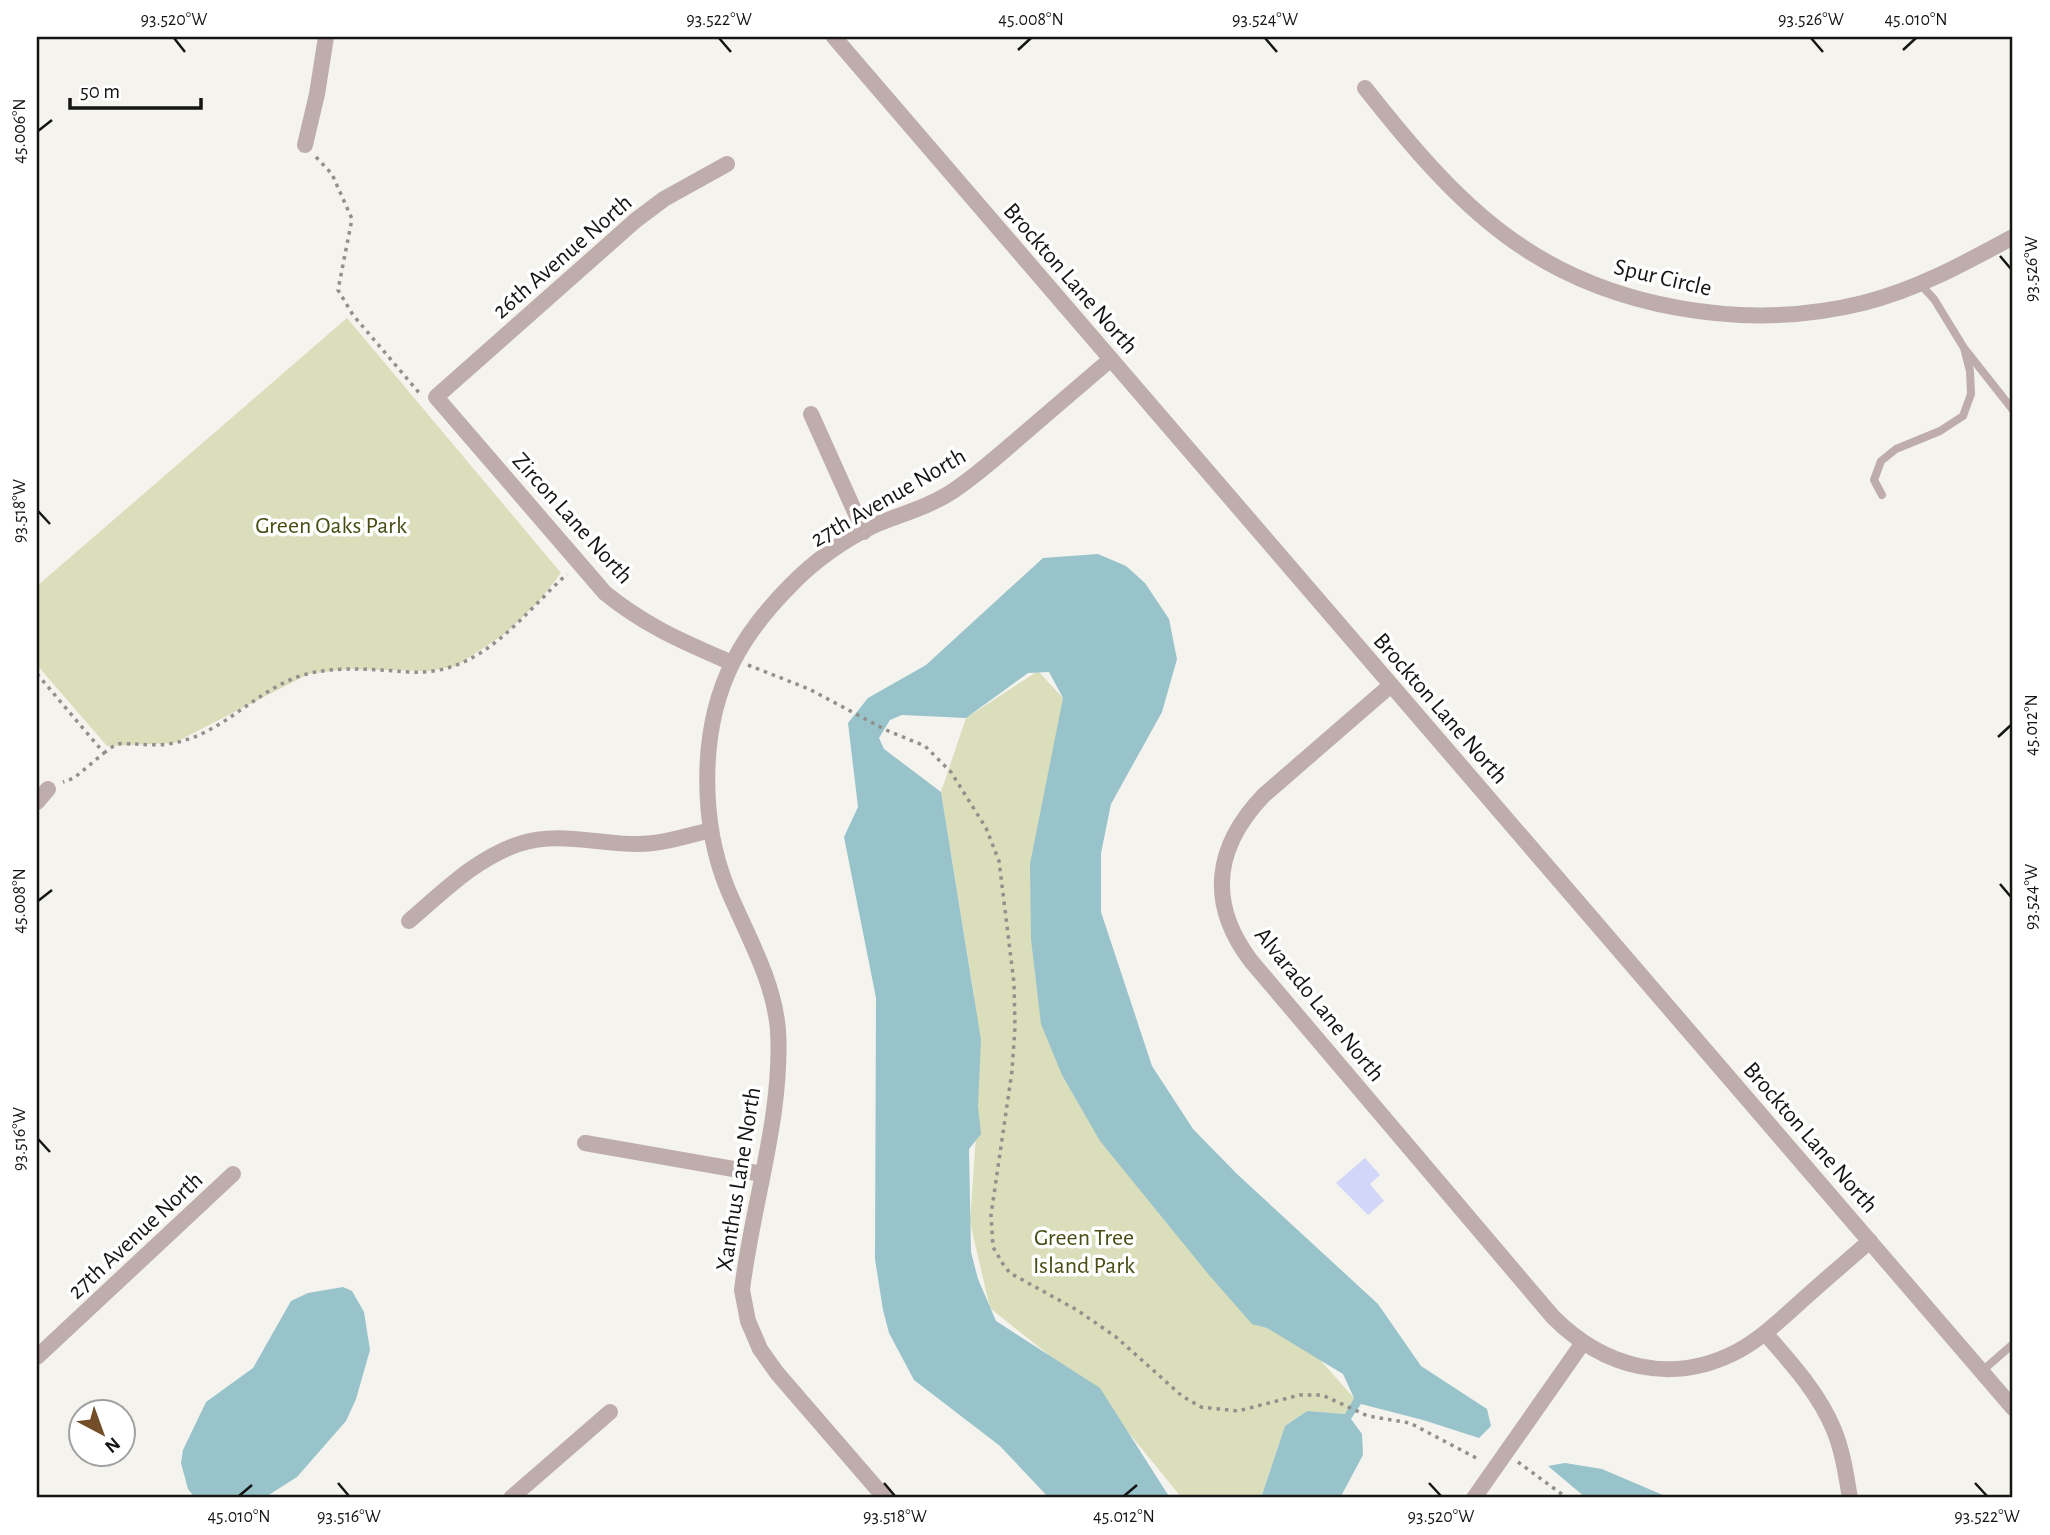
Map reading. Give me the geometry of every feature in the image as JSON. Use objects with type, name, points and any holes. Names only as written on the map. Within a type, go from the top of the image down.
[{"type":"street","points":[[305,145],[326,37]]},
{"type":"street","name":"Brockton Lane North","points":[[834,37],[2013,1408]]},
{"type":"street","name":"Spur Circle","points":[[1365,88],[1431,166],[1504,234],[1556,267],[1607,289],[1659,304],[1713,313],[1766,315],[1817,312],[1864,303],[1920,284],[2013,237]]},
{"type":"street","name":"26th Avenue North","points":[[436,397],[636,220],[664,199],[727,164]]},
{"type":"street","name":"27th Avenue North","points":[[711,830],[707,788],[709,745],[718,704],[732,663],[759,621],[792,583],[831,551],[864,532],[952,492],[1111,359]]},
{"type":"street","name":"Zircon Lane North","points":[[436,397],[605,593],[633,616],[665,634],[732,663]]},
{"type":"street","points":[[811,414],[864,532]]},
{"type":"street","name":"Alvarado Lane North","points":[[1391,685],[1245,815],[1231,837],[1224,862],[1222,889],[1226,915],[1236,940],[1251,961],[1553,1317],[1582,1344],[1612,1359],[1643,1368],[1708,1364],[1738,1351],[1765,1333],[1870,1241]]},
{"type":"street","points":[[37,802],[48,789]]},
{"type":"street","points":[[409,921],[486,860],[520,843],[549,838],[578,838],[636,844],[661,842],[711,830]]},
{"type":"street","name":"Xanthus Lane North","points":[[711,830],[717,861],[755,950],[768,987],[777,1026],[779,1066],[775,1105],[742,1290],[748,1321],[760,1349],[777,1373],[885,1498]]},
{"type":"street","points":[[585,1143],[762,1174]]},
{"type":"street","name":"27th Avenue North","points":[[37,1357],[233,1174]]},
{"type":"street","points":[[1765,1333],[1820,1402],[1834,1430],[1844,1460],[1850,1498]]},
{"type":"street","points":[[1474,1498],[1582,1344]]},
{"type":"street","points":[[511,1498],[610,1412]]},
{"type":"lane","points":[[1920,284],[1934,299],[1964,348],[2013,410]]},
{"type":"lane","points":[[1882,495],[1874,480],[1881,461],[1896,449],[1940,431],[1963,416],[1971,394],[1970,371],[1964,348]]},
{"type":"lane","points":[[1982,1371],[2013,1344]]},
{"type":"path","points":[[305,145],[332,174],[352,219],[338,290],[353,315],[428,403],[436,397]]},
{"type":"path","points":[[48,789],[74,778],[118,744],[180,742],[210,731],[278,685],[305,675],[335,669],[373,668],[412,672],[449,669],[485,651],[523,619],[569,572]]},
{"type":"path","points":[[751,666],[808,689],[886,730],[925,746],[951,772],[986,828],[999,861],[1014,983],[1012,1071],[991,1215],[996,1255],[1010,1273],[1077,1310],[1116,1337],[1182,1396],[1201,1407],[1238,1411],[1314,1393],[1346,1404],[1368,1416],[1410,1423],[1496,1467]]},
{"type":"path","points":[[37,674],[104,753]]},
{"type":"path","points":[[1526,1466],[1567,1498]]},
{"type":"green space","name":"Green Oaks Park","points":[[347,318],[561,573],[539,601],[506,633],[456,666],[428,671],[347,669],[309,674],[174,743],[107,746],[37,665],[37,586]]},
{"type":"green space","name":"Green Tree Island Park","points":[[1038,671],[1063,698],[1058,1065],[1354,1398],[1345,1414],[1307,1411],[1285,1426],[1261,1498],[1182,1498],[1128,1432],[1050,1356],[990,1308],[970,1222],[978,1106],[974,995],[941,792],[966,718]]},
{"type":"water","points":[[1098,554],[1126,566],[1145,583],[1169,619],[1177,659],[1162,712],[1111,804],[1101,853],[1101,912],[1152,1066],[1193,1129],[1237,1174],[1378,1304],[1421,1366],[1487,1409],[1491,1426],[1479,1438],[1361,1404],[1351,1419],[1362,1434],[1363,1455],[1340,1498],[1261,1498],[1285,1426],[1307,1411],[1345,1414],[1354,1398],[1343,1374],[1267,1328],[1252,1324],[1209,1275],[1100,1141],[1062,1075],[1041,1024],[1031,939],[1030,864],[1063,698],[1049,672],[1028,673],[966,718],[902,715],[890,720],[879,738],[884,749],[941,792],[981,1040],[978,1106],[981,1134],[969,1149],[971,1252],[978,1279],[996,1321],[1100,1388],[1170,1498],[1049,1498],[1000,1446],[914,1380],[889,1333],[883,1310],[875,1259],[876,998],[844,837],[858,807],[848,723],[868,698],[926,665],[1043,558]]},
{"type":"water","points":[[343,1287],[352,1291],[364,1312],[370,1350],[356,1399],[346,1421],[297,1477],[264,1498],[195,1498],[188,1489],[181,1463],[183,1450],[206,1402],[253,1368],[291,1301],[308,1293]]},
{"type":"water","points":[[1565,1463],[1602,1469],[1670,1498],[1586,1498],[1548,1466]]},
{"type":"building","points":[[1365,1158],[1380,1175],[1370,1184],[1384,1201],[1368,1215],[1336,1183]]}]
